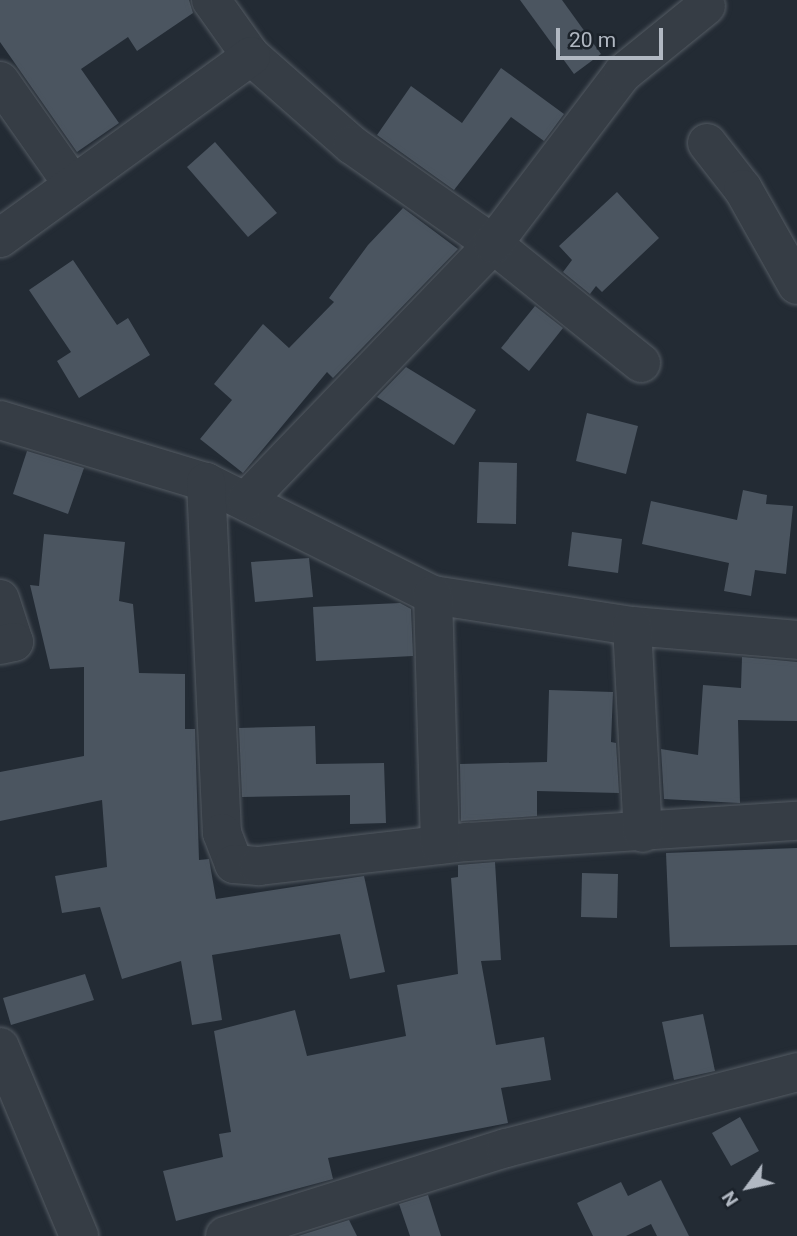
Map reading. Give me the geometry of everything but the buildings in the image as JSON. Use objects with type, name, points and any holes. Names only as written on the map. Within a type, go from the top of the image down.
[{"type":"street","points":[[211,0],[251,56],[352,145],[493,244],[641,363]]},
{"type":"street","points":[[247,500],[493,244],[622,74],[706,6]]},
{"type":"street","points":[[0,238],[251,56]]},
{"type":"street","points":[[0,81],[73,185]]},
{"type":"street","points":[[707,144],[743,189],[797,285]]},
{"type":"street","points":[[0,420],[206,482],[247,500],[433,595],[632,626],[797,640]]},
{"type":"street","points":[[206,482],[222,833],[234,864],[259,866],[440,845],[797,821]]},
{"type":"street","points":[[433,595],[440,845]]},
{"type":"street","points":[[0,599],[14,642],[0,645]]},
{"type":"street","points":[[632,626],[643,833]]},
{"type":"street","points":[[0,1047],[79,1236]]},
{"type":"street","points":[[225,1236],[506,1148],[797,1072]]}]
